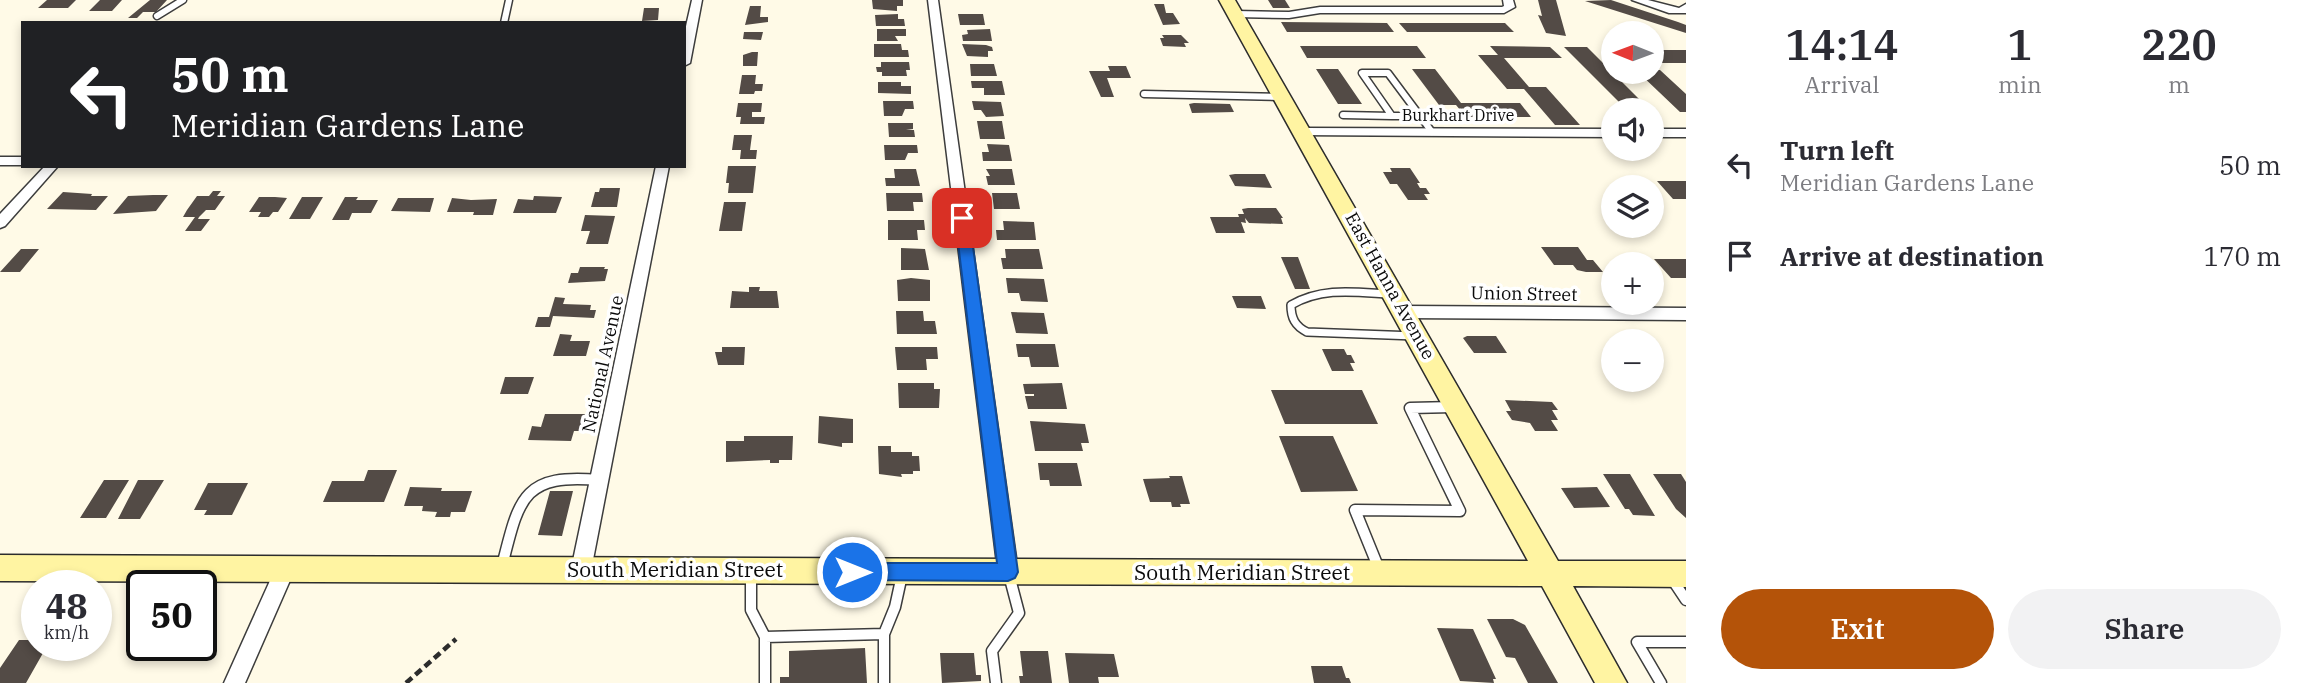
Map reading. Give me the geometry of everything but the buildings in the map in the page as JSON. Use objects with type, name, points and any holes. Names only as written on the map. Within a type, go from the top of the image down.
[{"type":"main road","name":"East Hanna Avenue","points":[[1232,7],[1612,683]]},
{"type":"main road","name":"South Meridian Street","points":[[0,568],[1677,574]]},
{"type":"street","points":[[686,53],[697,0]]},
{"type":"street","points":[[933,0],[1008,572]]},
{"type":"street","points":[[1232,7],[1293,15],[1320,10],[1502,10],[1510,7],[1508,0]]},
{"type":"street","points":[[1637,0],[1673,11],[1682,11],[1686,7]]},
{"type":"street","name":"Burkhart Drive","points":[[1303,132],[1601,133]]},
{"type":"street","points":[[1664,133],[1686,133]]},
{"type":"street","points":[[0,161],[21,161]]},
{"type":"street","points":[[0,223],[50,168]]},
{"type":"street","name":"National Avenue","points":[[580,570],[663,168]]},
{"type":"street","name":"Union Street","points":[[1399,303],[1686,314]]},
{"type":"street","points":[[234,683],[285,569]]},
{"type":"lane","points":[[157,16],[183,0]]},
{"type":"lane","points":[[504,21],[509,0]]},
{"type":"lane","points":[[1392,116],[1362,73],[1388,73],[1432,132]]},
{"type":"lane","points":[[1144,94],[1283,97]]},
{"type":"lane","points":[[1343,115],[1420,116]]},
{"type":"lane","points":[[1399,303],[1325,292],[1305,296],[1291,305],[1291,318],[1298,328],[1307,332],[1418,336]]},
{"type":"lane","points":[[1381,573],[1355,510],[1460,511],[1410,408],[1456,407]]},
{"type":"lane","points":[[502,569],[518,510],[532,488],[556,478],[599,480]]},
{"type":"lane","points":[[751,571],[751,610],[765,637],[765,683]]},
{"type":"lane","points":[[884,683],[884,634],[895,607],[902,572]]},
{"type":"lane","points":[[996,683],[992,651],[1019,613],[1008,572]]},
{"type":"lane","points":[[1677,574],[1686,600]]},
{"type":"lane","points":[[765,637],[884,634]]},
{"type":"lane","points":[[1661,683],[1637,642],[1686,642]]},
{"type":"path","points":[[406,683],[456,639]]},
{"type":"route","points":[[852,572],[1008,572],[962,218]]}]
